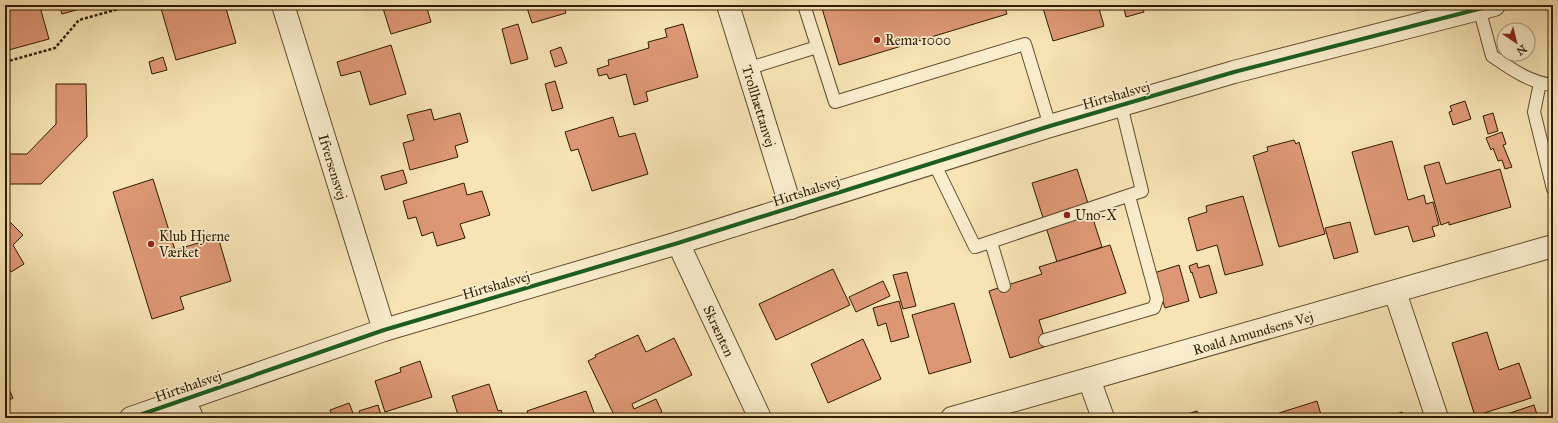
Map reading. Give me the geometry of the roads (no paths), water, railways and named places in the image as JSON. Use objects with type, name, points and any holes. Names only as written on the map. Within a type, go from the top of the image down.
[{"type":"street","name":"Ifversensvej","points":[[283,5],[384,330]]},
{"type":"street","name":"Trollhættanvej","points":[[728,5],[791,208]]},
{"type":"street","name":"Hirtshalsvej","points":[[131,418],[188,409],[384,330],[678,243],[1050,126],[1234,72],[1486,7]]},
{"type":"street","name":"Skrænten","points":[[678,243],[760,418]]},
{"type":"street","name":"Roald Amundsens Vej","points":[[952,418],[1553,246]]},
{"type":"street","points":[[1395,292],[1436,418]]},
{"type":"street","points":[[1089,379],[1103,418]]},
{"type":"lane","points":[[804,5],[835,102],[1025,44],[1050,126]]},
{"type":"lane","points":[[1486,7],[1492,56],[1514,71],[1540,83],[1553,85]]},
{"type":"lane","points":[[747,69],[817,47]]},
{"type":"lane","points":[[1540,83],[1534,112],[1553,189]]},
{"type":"lane","points":[[934,162],[975,247],[1142,191],[1121,105]]},
{"type":"lane","points":[[1045,340],[1154,308],[1157,299],[1128,196]]},
{"type":"lane","points":[[991,242],[1004,286]]},
{"type":"place","name":"Rema 1000","points":[[877,40]]},
{"type":"place","name":"Uno-X","points":[[1067,215]]},
{"type":"place","name":"Klub Hjerne Værket","points":[[151,244]]}]
